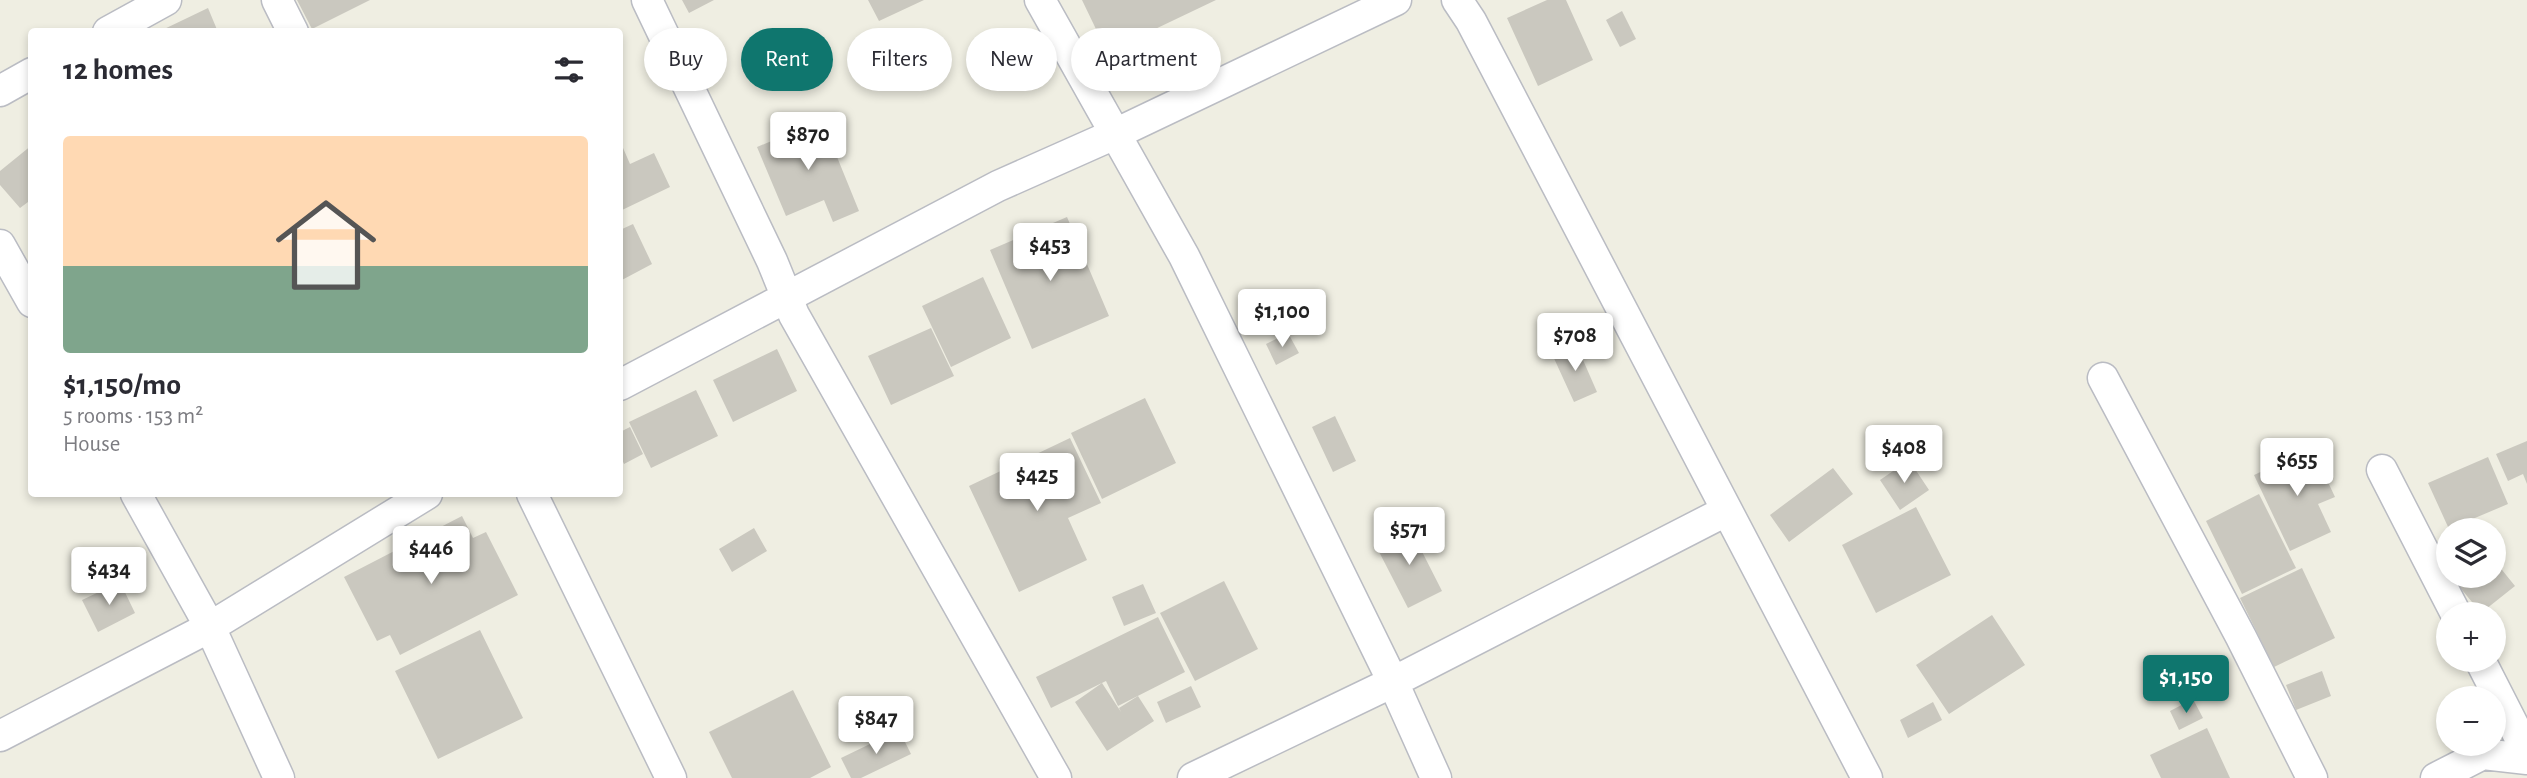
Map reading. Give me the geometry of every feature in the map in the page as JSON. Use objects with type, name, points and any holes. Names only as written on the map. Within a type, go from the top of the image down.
[{"type":"street","points":[[115,28],[166,0]]},
{"type":"street","points":[[277,0],[291,28]]},
{"type":"street","points":[[647,0],[772,261],[786,298],[1056,778]]},
{"type":"street","points":[[1040,0],[1184,256],[1392,681],[1436,778]]},
{"type":"street","points":[[623,384],[998,186],[1115,134],[1396,0]]},
{"type":"street","points":[[1457,0],[1477,33],[1867,778]]},
{"type":"street","points":[[0,91],[28,76]]},
{"type":"street","points":[[0,245],[28,295]]},
{"type":"street","points":[[2103,378],[2241,636],[2312,778]]},
{"type":"street","points":[[2382,470],[2450,602]]},
{"type":"street","points":[[138,497],[209,626],[279,778]]},
{"type":"street","points":[[0,736],[209,626],[422,497]]},
{"type":"street","points":[[533,497],[671,778]]},
{"type":"street","points":[[1193,778],[1392,681],[1726,511]]},
{"type":"street","points":[[2486,672],[2527,751]]},
{"type":"street","points":[[2437,778],[2483,754],[2527,759]]},
{"type":"building","points":[[297,0],[370,0],[314,28],[311,28]]},
{"type":"building","points":[[682,0],[714,0],[689,13]]},
{"type":"building","points":[[868,0],[924,0],[879,21]]},
{"type":"building","points":[[1082,0],[1216,0],[1157,28],[1095,28]]},
{"type":"building","points":[[1547,0],[1566,0],[1593,60],[1538,86],[1507,18]]},
{"type":"building","points":[[208,8],[216,28],[166,28]]},
{"type":"building","points":[[1622,11],[1636,39],[1620,47],[1606,20]]},
{"type":"building","points":[[822,120],[859,211],[833,222],[824,200],[786,216],[757,147]]},
{"type":"building","points":[[28,148],[28,202],[20,208],[0,185],[0,171]]},
{"type":"building","points":[[623,148],[630,164],[654,153],[670,187],[623,210]]},
{"type":"building","points":[[1067,217],[1109,316],[1032,349],[990,250]]},
{"type":"building","points":[[633,224],[652,264],[623,279],[623,229]]},
{"type":"building","points":[[983,277],[1011,338],[951,367],[922,306]]},
{"type":"building","points":[[931,328],[954,376],[891,405],[868,356]]},
{"type":"building","points":[[1288,333],[1299,353],[1276,365],[1266,344]]},
{"type":"building","points":[[1576,344],[1597,392],[1574,402],[1552,354]]},
{"type":"building","points":[[777,349],[797,391],[733,422],[713,380]]},
{"type":"building","points":[[696,390],[718,436],[651,468],[629,422]]},
{"type":"building","points":[[1145,398],[1176,463],[1102,499],[1071,433]]},
{"type":"building","points":[[1335,416],[1356,461],[1333,472],[1312,427]]},
{"type":"building","points":[[630,427],[643,454],[624,464],[623,462],[623,430]]},
{"type":"building","points":[[1070,438],[1101,503],[1068,518],[1087,560],[1019,592],[969,486]]},
{"type":"building","points":[[2527,441],[2527,484],[2523,474],[2508,481],[2496,454]]},
{"type":"building","points":[[2312,448],[2335,497],[2318,504],[2331,532],[2290,551],[2254,475]]},
{"type":"building","points":[[2488,457],[2508,504],[2475,518],[2444,518],[2428,483]]},
{"type":"building","points":[[1909,460],[1929,490],[1900,510],[1880,480]]},
{"type":"building","points":[[1833,468],[1853,494],[1789,542],[1770,515]]},
{"type":"building","points":[[2259,494],[2296,568],[2242,594],[2206,521]]},
{"type":"building","points":[[1916,507],[1951,575],[1876,613],[1842,545]]},
{"type":"building","points":[[462,516],[473,538],[486,532],[518,595],[400,655],[390,635],[377,641],[344,577]]},
{"type":"building","points":[[1409,526],[1442,591],[1408,608],[1375,544]]},
{"type":"building","points":[[754,528],[767,551],[732,572],[719,549]]},
{"type":"building","points":[[2302,568],[2335,638],[2274,667],[2240,598]]},
{"type":"building","points":[[2506,575],[2515,586],[2495,602],[2472,602],[2460,588],[2506,588]]},
{"type":"building","points":[[1224,581],[1258,649],[1195,681],[1160,613]]},
{"type":"building","points":[[120,582],[135,613],[98,632],[82,600]]},
{"type":"building","points":[[1143,584],[1156,613],[1124,626],[1112,597]]},
{"type":"building","points":[[1992,615],[2025,665],[1949,714],[1916,665]]},
{"type":"building","points":[[1158,617],[1185,672],[1118,706],[1106,681],[1051,708],[1036,677]]},
{"type":"building","points":[[480,630],[523,718],[438,759],[395,671]]},
{"type":"building","points":[[2322,671],[2331,696],[2296,710],[2286,685]]},
{"type":"building","points":[[1102,683],[1121,712],[1119,708],[1138,696],[1154,721],[1107,751],[1075,702]]},
{"type":"building","points":[[1191,686],[1201,707],[1166,723],[1157,702]]},
{"type":"building","points":[[793,690],[831,767],[810,778],[732,778],[709,732]]},
{"type":"building","points":[[2193,699],[2203,718],[2179,730],[2170,711]]},
{"type":"building","points":[[1933,702],[1942,720],[1908,738],[1900,720]]},
{"type":"building","points":[[2207,728],[2230,778],[2161,778],[2150,755]]},
{"type":"building","points":[[899,730],[911,754],[861,778],[851,778],[841,758]]}]
